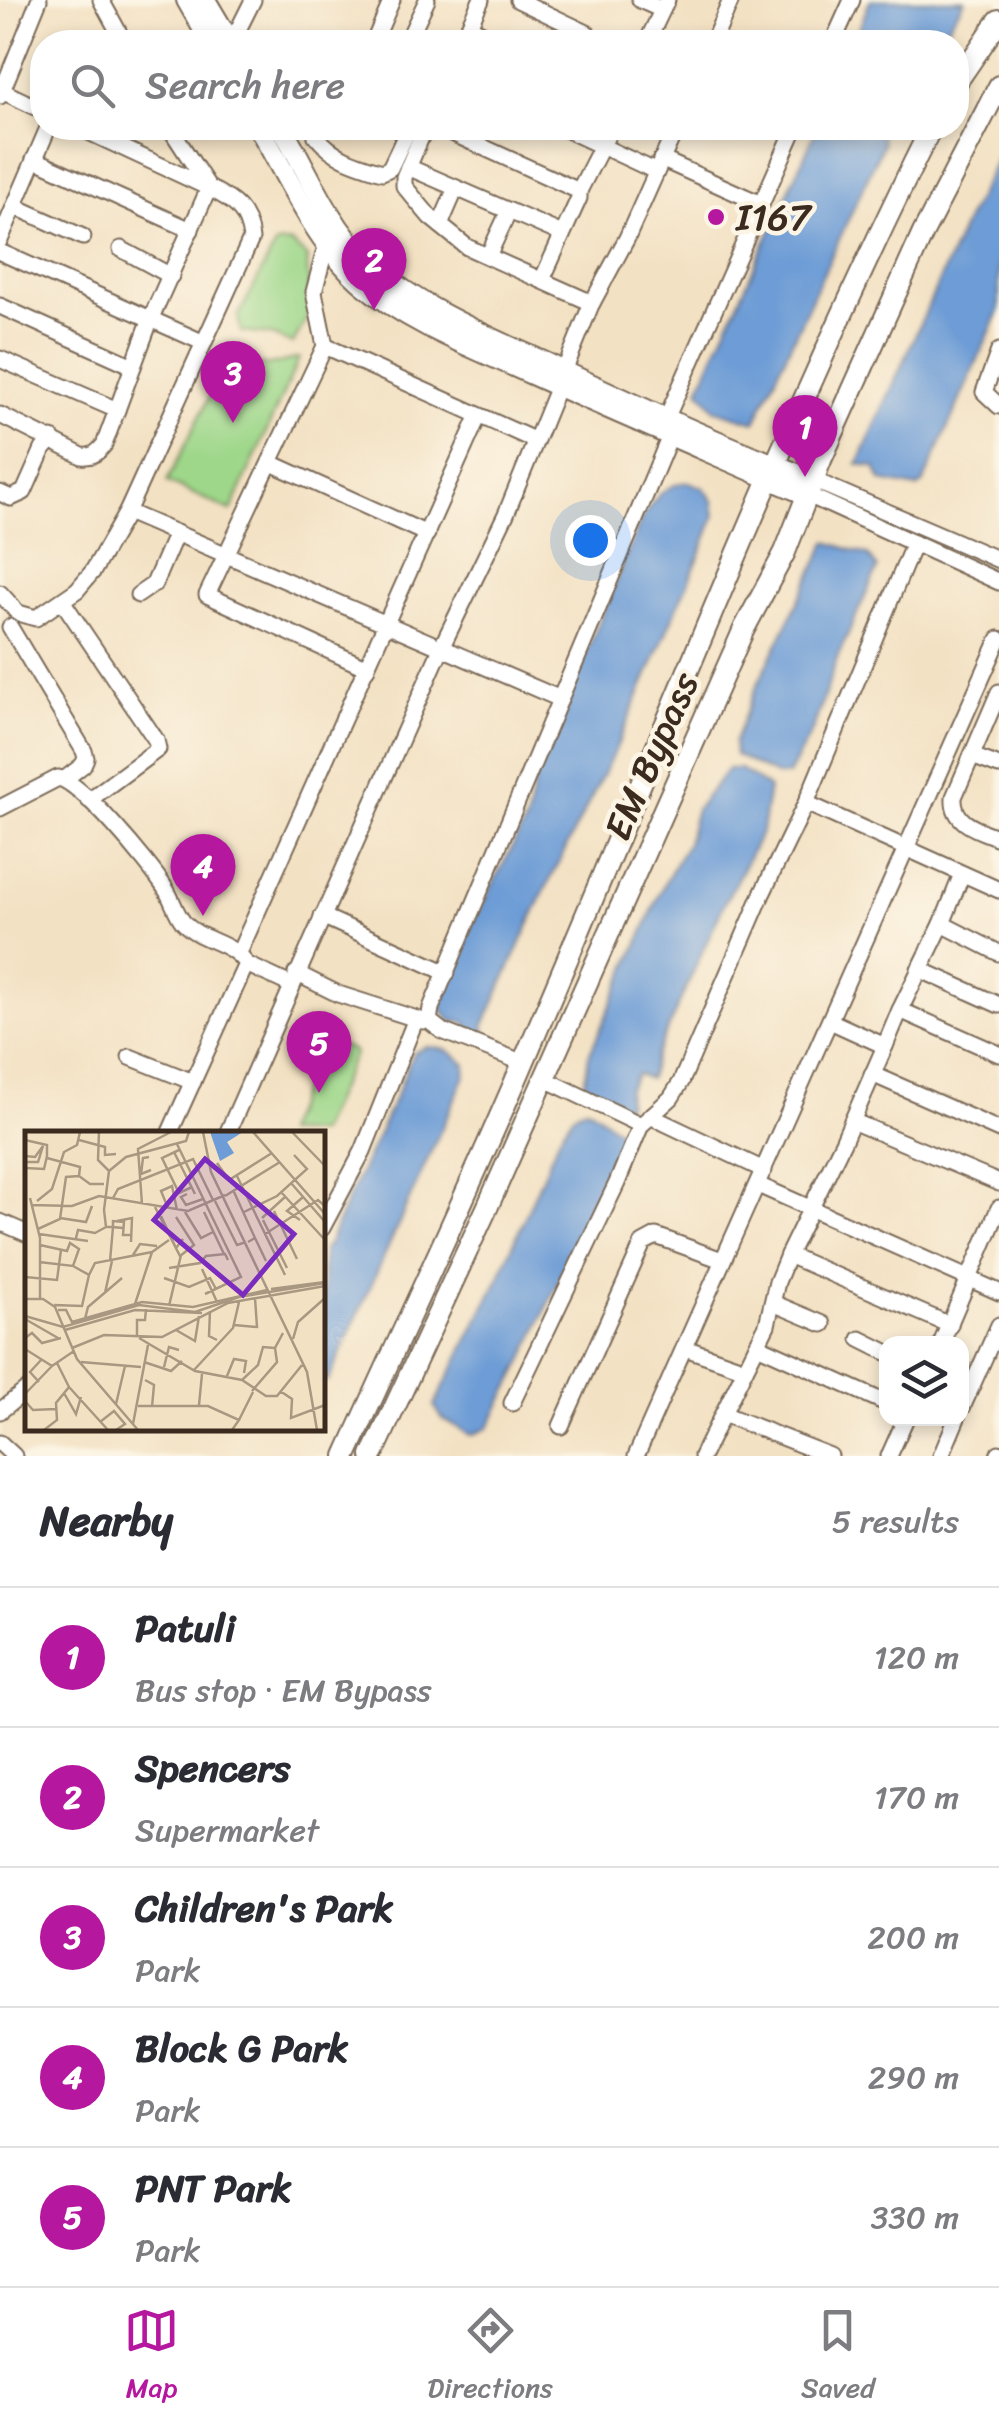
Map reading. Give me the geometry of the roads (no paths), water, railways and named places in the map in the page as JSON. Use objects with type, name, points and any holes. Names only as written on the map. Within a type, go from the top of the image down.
[{"type":"main road","points":[[187,0],[204,30]]},
{"type":"main road","points":[[206,0],[224,30]]},
{"type":"main road","points":[[969,64],[999,20]]},
{"type":"main road","name":"EM Bypass","points":[[372,1456],[545,1079],[744,629],[784,552],[923,233],[999,86]]},
{"type":"main road","points":[[282,140],[327,242],[359,280],[409,316],[810,488]]},
{"type":"main road","points":[[283,140],[361,256],[407,294],[562,379]]},
{"type":"main road","points":[[346,1456],[524,1062],[771,471],[925,140]]},
{"type":"street","points":[[30,105],[1,94],[40,0]]},
{"type":"street","points":[[101,0],[117,30]]},
{"type":"street","points":[[237,30],[253,0]]},
{"type":"street","points":[[382,30],[392,0]]},
{"type":"street","points":[[413,30],[427,0]]},
{"type":"street","points":[[467,30],[482,0]]},
{"type":"street","points":[[518,0],[581,30]]},
{"type":"street","points":[[640,0],[664,5],[653,30]]},
{"type":"street","points":[[838,30],[852,0]]},
{"type":"street","points":[[717,30],[726,2]]},
{"type":"street","points":[[469,26],[476,30]]},
{"type":"street","points":[[0,50],[16,57]]},
{"type":"street","points":[[0,240],[43,140]]},
{"type":"street","points":[[0,593],[18,614],[36,618],[62,602],[94,571],[126,512],[251,239],[250,224],[233,200],[106,140]]},
{"type":"street","points":[[178,140],[209,188]]},
{"type":"street","points":[[320,140],[346,162],[382,172],[390,168],[403,140]]},
{"type":"street","points":[[420,140],[404,186],[440,225],[467,247],[592,303]]},
{"type":"street","points":[[467,140],[579,191]]},
{"type":"street","points":[[590,140],[761,204]]},
{"type":"street","points":[[542,280],[579,191],[606,140]]},
{"type":"street","points":[[228,1131],[443,646],[506,514],[592,303],[627,238],[670,140]]},
{"type":"street","points":[[325,1222],[447,973],[790,140]]},
{"type":"street","points":[[34,159],[190,230]]},
{"type":"street","points":[[408,167],[562,234]]},
{"type":"street","points":[[0,415],[82,456],[94,455],[104,445],[151,318],[209,188]]},
{"type":"street","points":[[440,225],[456,188]]},
{"type":"street","points":[[16,207],[84,237]]},
{"type":"street","points":[[488,256],[509,211]]},
{"type":"street","points":[[327,242],[314,292],[325,346],[207,595],[367,668]]},
{"type":"street","points":[[121,249],[172,276]]},
{"type":"street","points":[[0,252],[202,342]]},
{"type":"street","points":[[0,306],[133,366]]},
{"type":"street","points":[[325,346],[534,440]]},
{"type":"street","points":[[999,351],[984,392],[999,406]]},
{"type":"street","points":[[0,359],[118,410]]},
{"type":"street","points":[[172,1131],[444,488],[478,417]]},
{"type":"street","points":[[0,493],[10,498],[24,492],[43,449],[52,439]]},
{"type":"street","points":[[271,463],[427,534]]},
{"type":"street","points":[[810,488],[937,532],[999,560]]},
{"type":"street","points":[[810,488],[921,547],[999,582]]},
{"type":"street","points":[[126,512],[558,698]]},
{"type":"street","points":[[512,1403],[646,1120],[671,1098],[681,1082],[762,894],[921,547],[937,532]]},
{"type":"street","points":[[138,596],[154,584],[176,533]]},
{"type":"street","points":[[62,602],[156,740],[158,749],[88,800]]},
{"type":"street","points":[[0,808],[43,784],[64,779],[83,765],[84,751],[5,630],[27,618]]},
{"type":"street","points":[[636,1456],[999,640]]},
{"type":"street","points":[[999,692],[953,808],[958,818],[970,826],[999,838]]},
{"type":"street","points":[[972,756],[999,766]]},
{"type":"street","points":[[64,779],[137,851],[169,894],[183,922],[243,958],[294,979],[422,1021],[524,1062]]},
{"type":"street","points":[[806,803],[999,890]]},
{"type":"street","points":[[703,1456],[757,1345],[788,1255],[962,874]]},
{"type":"street","points":[[322,916],[447,973]]},
{"type":"street","points":[[942,924],[999,953]]},
{"type":"street","points":[[919,970],[999,1005]]},
{"type":"street","points":[[900,1010],[999,1054]]},
{"type":"street","points":[[830,1021],[885,1046]]},
{"type":"street","points":[[130,1057],[193,1082]]},
{"type":"street","points":[[872,1074],[999,1130]]},
{"type":"street","points":[[545,1079],[646,1120],[761,1178],[810,1210],[999,1292]]},
{"type":"street","points":[[852,1121],[999,1183]]},
{"type":"street","points":[[945,1336],[999,1208]]},
{"type":"street","points":[[0,1222],[25,1233]]},
{"type":"street","points":[[561,1426],[643,1243],[656,1236],[722,1260]]},
{"type":"street","points":[[788,1255],[950,1326]]},
{"type":"street","points":[[773,1302],[824,1324]]},
{"type":"street","points":[[969,1392],[999,1325]]},
{"type":"street","points":[[860,1339],[879,1348]]},
{"type":"street","points":[[757,1345],[879,1400]]},
{"type":"street","points":[[685,1348],[745,1369]]},
{"type":"street","points":[[0,1411],[25,1392]]},
{"type":"street","points":[[723,1414],[830,1456]]},
{"type":"street","points":[[889,1456],[902,1426]]},
{"type":"street","points":[[941,1456],[954,1426]]},
{"type":"street","points":[[0,1443],[14,1456]]},
{"type":"water","points":[[870,0],[965,0],[946,30],[859,30]]},
{"type":"water","points":[[812,140],[882,140],[755,422],[716,410],[699,389]]},
{"type":"water","points":[[999,154],[999,311],[923,484],[917,488],[881,481],[875,467],[858,464]]},
{"type":"water","points":[[689,482],[704,488],[713,501],[715,516],[699,557],[617,746],[543,894],[484,1025],[487,1037],[473,1035],[466,1023],[451,1021],[438,1004],[470,927],[527,819],[535,778],[641,520],[660,494]]},
{"type":"water","points":[[827,542],[868,555],[878,568],[838,656],[813,729],[788,775],[778,776],[735,755],[734,743],[756,688]]},
{"type":"water","points":[[728,769],[740,769],[769,788],[762,831],[722,908],[655,1057],[649,1079],[637,1074],[628,1088],[627,1105],[619,1105],[584,1084],[589,1055],[664,884],[687,843],[696,809]]},
{"type":"water","points":[[426,1047],[444,1049],[466,1065],[465,1076],[328,1381],[325,1247],[413,1053]]},
{"type":"water","points":[[585,1107],[625,1133],[523,1361],[488,1428],[471,1435],[443,1419],[434,1406],[498,1280],[560,1135],[574,1114]]},
{"type":"place","name":"I167","points":[[716,217]]},
{"type":"place","name":"Spencers","points":[[374,310]]},
{"type":"place","name":"Children's Park","points":[[233,423]]},
{"type":"place","name":"Patuli","points":[[805,477]]},
{"type":"place","name":"Block G Park","points":[[203,916]]},
{"type":"place","name":"PNT Park","points":[[319,1093]]}]
